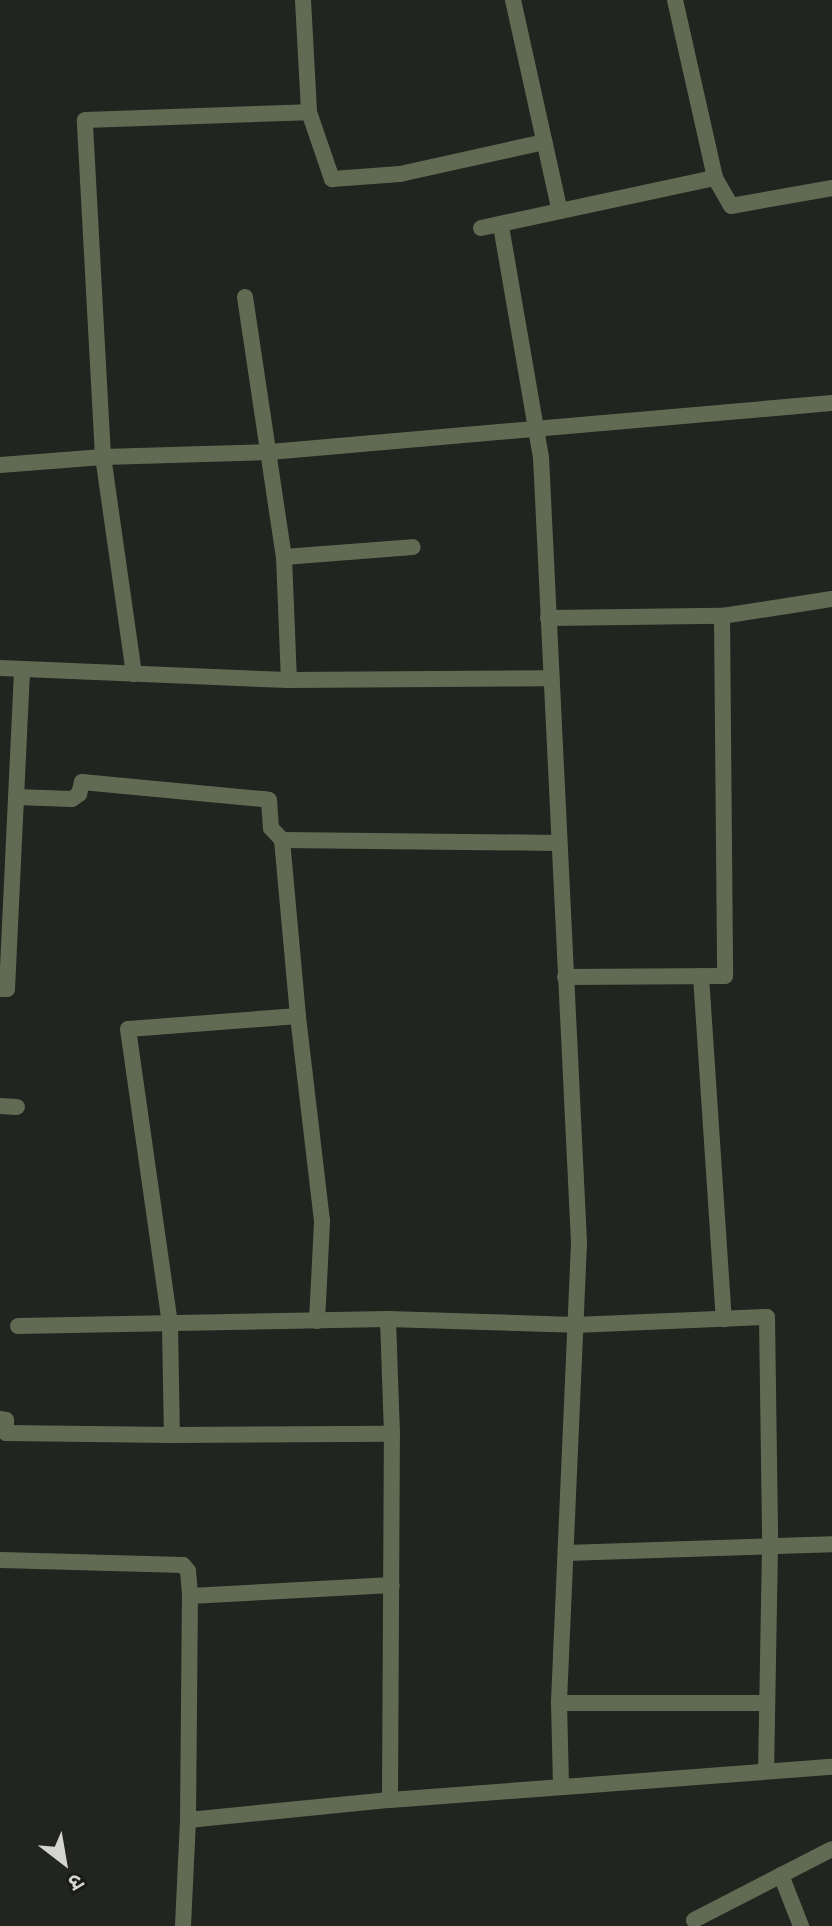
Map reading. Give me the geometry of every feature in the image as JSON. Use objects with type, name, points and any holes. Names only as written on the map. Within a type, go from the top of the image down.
[{"type":"street","points":[[303,0],[309,112],[332,179],[400,174],[544,142]]},
{"type":"street","points":[[513,0],[559,208]]},
{"type":"street","points":[[675,0],[715,178],[731,206],[832,188]]},
{"type":"street","points":[[134,674],[103,457],[85,120],[309,112]]},
{"type":"street","points":[[481,228],[501,226],[559,208],[715,178]]},
{"type":"street","points":[[501,226],[541,457],[579,1243],[559,1703],[561,1787]]},
{"type":"street","points":[[245,297],[284,557],[289,680]]},
{"type":"street","points":[[0,465],[103,457],[270,452],[832,403]]},
{"type":"street","points":[[284,557],[413,547]]},
{"type":"street","points":[[548,618],[722,616],[832,599]]},
{"type":"street","points":[[565,977],[725,976],[722,616]]},
{"type":"street","points":[[0,668],[289,680],[550,678]]},
{"type":"street","points":[[0,989],[7,989],[22,669]]},
{"type":"street","points":[[16,797],[72,799],[79,794],[82,782],[269,800],[271,828],[282,840],[298,1016],[322,1221],[317,1321]]},
{"type":"street","points":[[282,840],[558,843]]},
{"type":"street","points":[[701,976],[724,1319]]},
{"type":"street","points":[[172,1435],[170,1325],[128,1029],[298,1016]]},
{"type":"street","points":[[0,1106],[17,1107]]},
{"type":"street","points":[[18,1326],[388,1319],[575,1325],[767,1317],[770,1546],[766,1771]]},
{"type":"street","points":[[388,1319],[392,1434],[390,1800]]},
{"type":"street","points":[[0,1419],[6,1420],[6,1433],[392,1434]]},
{"type":"street","points":[[566,1553],[832,1544]]},
{"type":"street","points":[[0,1560],[183,1565],[188,1571],[188,1820],[183,1926]]},
{"type":"street","points":[[190,1596],[392,1585]]},
{"type":"street","points":[[559,1703],[767,1703]]},
{"type":"street","points":[[188,1820],[390,1800],[832,1767]]},
{"type":"street","points":[[694,1920],[832,1849]]},
{"type":"street","points":[[781,1875],[801,1926]]}]
